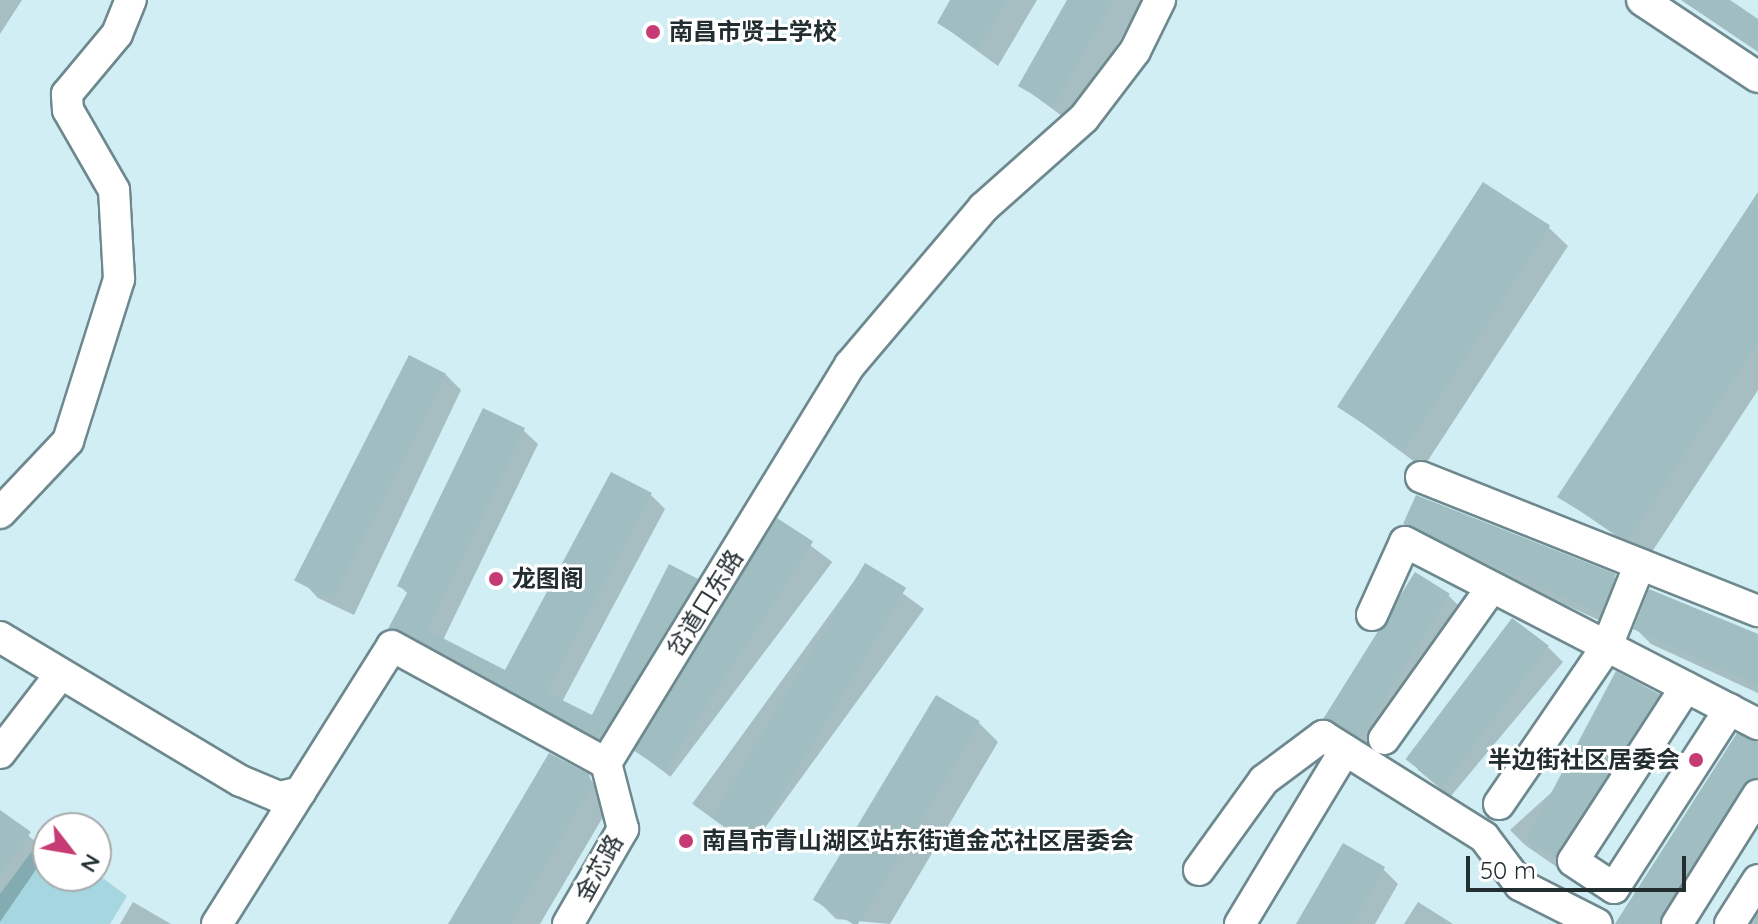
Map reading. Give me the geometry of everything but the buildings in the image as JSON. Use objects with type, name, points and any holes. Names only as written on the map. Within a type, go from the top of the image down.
[{"type":"street","points":[[0,513],[68,441],[119,279],[114,190],[68,110],[67,94],[117,34],[131,0]]},
{"type":"street","name":"岔道口东路","points":[[606,763],[850,365],[983,208],[1084,118],[1135,51],[1160,0]]},
{"type":"street","points":[[1642,0],[1758,77]]},
{"type":"street","points":[[1421,477],[1758,611]]},
{"type":"street","points":[[1372,615],[1405,542],[1758,724]]},
{"type":"street","points":[[1499,804],[1607,646],[1640,564]]},
{"type":"street","points":[[1384,739],[1492,587]]},
{"type":"street","points":[[0,637],[59,676],[72,676],[241,781],[279,797],[300,792]]},
{"type":"street","points":[[217,924],[392,646],[606,763]]},
{"type":"street","points":[[0,753],[59,676]]},
{"type":"street","points":[[1686,687],[1573,861],[1614,888],[1730,709]]},
{"type":"street","points":[[1199,870],[1275,769],[1323,736],[1484,837],[1520,885],[1562,915],[1597,924]]},
{"type":"street","points":[[1240,924],[1345,750]]},
{"type":"street","name":"金芯路","points":[[568,924],[623,829],[606,763]]},
{"type":"street","points":[[1677,924],[1758,795]]},
{"type":"street","points":[[1730,924],[1758,880]]},
{"type":"shaded area","points":[[32,851],[32,892],[112,892],[112,885],[127,896],[110,924],[0,924],[0,894]]},
{"type":"place","name":"南昌市贤士学校","points":[[653,32]]},
{"type":"place","name":"龙图阁","points":[[496,579]]},
{"type":"place","name":"半边街社区居委会","points":[[1696,760]]},
{"type":"place","name":"南昌市青山湖区站东街道金芯社区居委会","points":[[686,841]]}]
